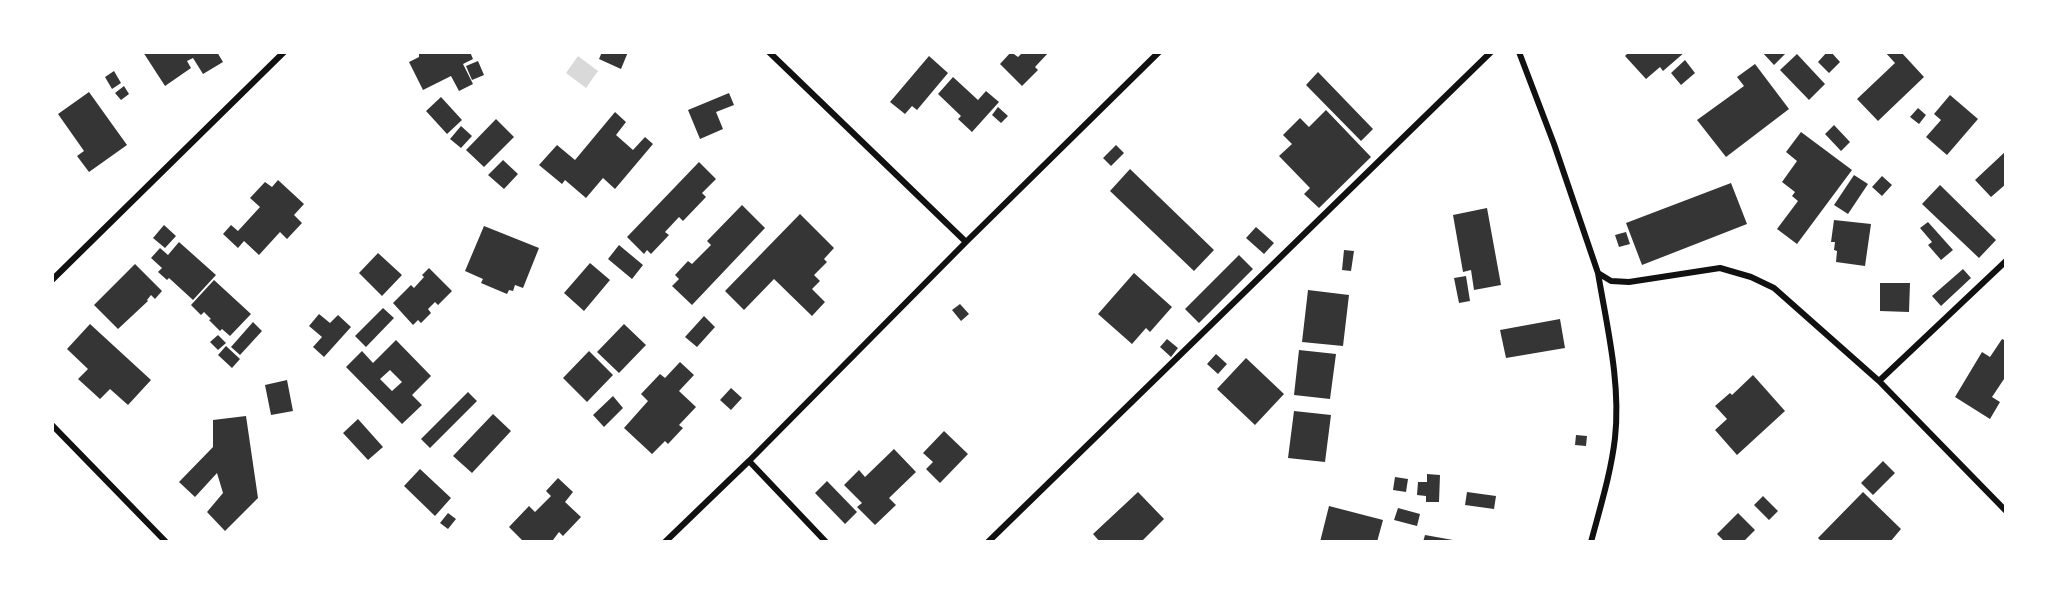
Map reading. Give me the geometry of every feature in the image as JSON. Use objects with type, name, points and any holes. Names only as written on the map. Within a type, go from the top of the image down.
[{"type":"street","points":[[52,280],[285,52]]},
{"type":"street","points":[[769,52],[966,242]]},
{"type":"street","points":[[665,542],[1159,52]]},
{"type":"street","points":[[988,542],[1491,52]]},
{"type":"street","points":[[1519,52],[1554,144],[1598,273],[1616,380],[1615,438],[1602,503],[1591,542]]},
{"type":"street","points":[[1879,381],[2006,261]]},
{"type":"street","points":[[1598,273],[1611,281],[1629,282],[1720,268],[1751,277],[1774,288],[1879,381],[2006,511]]},
{"type":"street","points":[[52,426],[166,542]]},
{"type":"street","points":[[749,461],[826,542]]},
{"type":"shaded area","points":[[578,56],[598,71],[586,88],[566,73]]},
{"type":"building","points":[[143,52],[217,52],[223,62],[203,74],[193,58],[187,61],[191,68],[165,86]]},
{"type":"building","points":[[419,52],[470,52],[473,59],[463,64],[473,84],[459,91],[451,76],[423,90],[409,62],[419,57]]},
{"type":"building","points":[[602,52],[628,52],[621,69],[599,59]]},
{"type":"building","points":[[1011,52],[1018,57],[1023,52],[1049,52],[1035,67],[1038,70],[1022,86],[1000,64]]},
{"type":"building","points":[[1629,52],[1685,52],[1663,71],[1660,67],[1646,79],[1625,56]]},
{"type":"building","points":[[1762,52],[1787,52],[1774,65]]},
{"type":"building","points":[[1827,52],[1831,52],[1840,62],[1829,73],[1818,62]]},
{"type":"building","points":[[1885,52],[1901,52],[1924,77],[1878,121],[1857,99],[1895,63]]},
{"type":"building","points":[[1797,54],[1825,84],[1809,100],[1780,70]]},
{"type":"building","points":[[929,56],[948,73],[917,110],[912,106],[905,114],[890,102]]},
{"type":"building","points":[[1685,60],[1695,73],[1681,85],[1671,73]]},
{"type":"building","points":[[478,61],[484,75],[472,80],[466,66]]},
{"type":"building","points":[[1755,64],[1789,109],[1726,157],[1697,120],[1744,86],[1737,77]]},
{"type":"building","points":[[114,71],[121,83],[112,89],[105,77]]},
{"type":"building","points":[[1318,72],[1373,129],[1361,141],[1306,85]]},
{"type":"building","points":[[953,77],[978,100],[986,91],[999,102],[972,132],[958,119],[961,116],[938,94]]},
{"type":"building","points":[[124,86],[129,94],[121,100],[115,93]]},
{"type":"building","points":[[89,92],[127,145],[89,172],[77,156],[84,151],[58,114]]},
{"type":"building","points":[[729,93],[734,105],[716,112],[723,129],[700,139],[688,110]]},
{"type":"building","points":[[1950,95],[1978,119],[1947,155],[1926,137],[1941,120],[1934,114]]},
{"type":"building","points":[[441,97],[462,120],[447,134],[426,111]]},
{"type":"building","points":[[998,107],[1008,116],[1001,123],[992,115]]},
{"type":"building","points":[[1918,108],[1926,115],[1919,124],[1910,117]]},
{"type":"building","points":[[1326,110],[1371,157],[1319,208],[1304,194],[1310,188],[1279,156],[1292,144],[1283,135],[1300,118],[1309,127]]},
{"type":"building","points":[[615,112],[626,122],[616,135],[633,150],[645,137],[653,144],[615,189],[603,178],[586,198],[565,180],[562,184],[539,165],[557,145],[575,160]]},
{"type":"building","points":[[496,119],[514,137],[484,167],[466,150]]},
{"type":"building","points":[[1834,125],[1850,142],[1841,151],[1825,134]]},
{"type":"building","points":[[461,126],[472,136],[461,148],[450,139]]},
{"type":"building","points":[[1801,132],[1852,170],[1797,244],[1777,229],[1798,201],[1792,196],[1795,192],[1782,182],[1797,161],[1786,152]]},
{"type":"building","points":[[1116,145],[1124,153],[1111,166],[1103,158]]},
{"type":"building","points":[[2006,151],[2006,184],[1991,197],[1975,180]]},
{"type":"building","points":[[503,160],[518,174],[504,189],[488,175]]},
{"type":"building","points":[[699,162],[716,179],[702,193],[706,197],[683,221],[679,217],[665,232],[669,235],[651,254],[647,250],[644,254],[627,237]]},
{"type":"building","points":[[1130,169],[1214,250],[1194,271],[1110,191]]},
{"type":"building","points":[[1854,175],[1868,184],[1848,214],[1834,205]]},
{"type":"building","points":[[1882,176],[1892,185],[1882,196],[1872,187]]},
{"type":"building","points":[[278,180],[304,204],[294,215],[302,223],[287,239],[280,232],[259,255],[244,241],[238,248],[223,234],[231,225],[238,231],[260,207],[250,198],[265,182],[272,187]]},
{"type":"building","points":[[1731,183],[1747,224],[1642,265],[1626,223]]},
{"type":"building","points":[[1940,185],[1996,240],[1979,258],[1922,204]]},
{"type":"building","points":[[742,205],[765,228],[692,305],[672,286],[679,279],[675,275],[688,261],[692,264],[711,245],[707,241]]},
{"type":"building","points":[[1487,208],[1501,285],[1474,290],[1471,270],[1463,272],[1453,215]]},
{"type":"building","points":[[800,214],[834,248],[824,259],[827,262],[814,275],[820,281],[812,289],[825,302],[812,316],[774,279],[744,310],[725,291]]},
{"type":"building","points":[[1834,220],[1871,224],[1865,266],[1836,262],[1835,242],[1831,242]]},
{"type":"building","points":[[1928,222],[1953,250],[1941,260],[1928,245],[1932,242],[1920,228]]},
{"type":"building","points":[[164,225],[176,236],[165,248],[153,238]]},
{"type":"building","points":[[484,226],[539,248],[523,288],[515,285],[513,291],[509,290],[507,294],[481,283],[483,279],[465,271]]},
{"type":"building","points":[[1256,227],[1274,243],[1264,254],[1246,238]]},
{"type":"building","points":[[1626,232],[1630,244],[1619,247],[1615,235]]},
{"type":"building","points":[[179,242],[216,275],[193,300],[169,278],[167,280],[158,272],[162,268],[151,258],[160,248],[168,255]]},
{"type":"building","points":[[619,245],[643,265],[632,279],[608,259]]},
{"type":"building","points":[[1344,250],[1354,251],[1351,271],[1342,270]]},
{"type":"building","points":[[378,253],[402,275],[382,296],[359,273]]},
{"type":"building","points":[[1239,255],[1253,269],[1199,323],[1185,309]]},
{"type":"building","points":[[590,263],[610,280],[584,311],[564,293]]},
{"type":"building","points":[[135,264],[162,291],[155,299],[151,295],[148,301],[118,329],[94,305]]},
{"type":"building","points":[[429,268],[452,291],[438,305],[435,302],[428,309],[431,313],[421,323],[418,320],[413,325],[393,303],[411,285],[414,288]]},
{"type":"building","points":[[1963,269],[1971,278],[1941,306],[1932,296]]},
{"type":"building","points":[[1134,273],[1172,307],[1150,332],[1146,328],[1132,344],[1098,314]]},
{"type":"building","points":[[1466,276],[1470,301],[1459,303],[1454,278]]},
{"type":"building","points":[[214,280],[251,314],[230,336],[222,329],[220,331],[204,312],[201,315],[191,305]]},
{"type":"building","points":[[1880,283],[1910,283],[1909,312],[1880,311]]},
{"type":"building","points":[[1308,290],[1349,295],[1343,346],[1302,342]]},
{"type":"building","points":[[960,304],[969,314],[961,321],[952,310]]},
{"type":"building","points":[[383,308],[394,318],[366,347],[355,336]]},
{"type":"building","points":[[319,314],[330,323],[338,315],[351,327],[324,357],[313,347],[322,337],[309,326]]},
{"type":"building","points":[[704,316],[715,327],[697,347],[685,337]]},
{"type":"building","points":[[1560,319],[1565,348],[1506,358],[1500,330]]},
{"type":"building","points":[[253,322],[262,331],[240,355],[231,347]]},
{"type":"building","points":[[90,324],[151,380],[128,405],[110,389],[100,399],[78,379],[88,369],[67,349]]},
{"type":"building","points":[[624,324],[646,345],[619,373],[597,352]]},
{"type":"building","points":[[218,335],[226,343],[218,350],[210,342]]},
{"type":"building","points":[[1167,339],[1178,348],[1171,357],[1160,347]]},
{"type":"building","points":[[2002,339],[2006,341],[2006,376],[1992,397],[2000,402],[1990,419],[1955,397],[1982,352],[1990,357]]},
{"type":"building","points":[[396,340],[431,376],[412,395],[422,405],[402,424],[346,367],[362,351],[373,363]],"holes":[[[390,370],[402,382],[392,391],[380,379]]]},
{"type":"building","points":[[226,346],[240,359],[232,368],[218,355]]},
{"type":"building","points":[[1299,350],[1336,354],[1330,399],[1294,395]]},
{"type":"building","points":[[589,351],[613,375],[587,402],[563,378]]},
{"type":"building","points":[[1216,354],[1227,364],[1218,374],[1207,364]]},
{"type":"building","points":[[1246,358],[1284,394],[1255,425],[1217,389]]},
{"type":"building","points":[[680,362],[694,375],[679,391],[696,407],[679,425],[683,428],[668,444],[665,441],[652,454],[624,428],[648,401],[641,394],[660,374],[665,378]]},
{"type":"building","points":[[1753,375],[1785,411],[1737,455],[1715,430],[1727,419],[1715,406],[1730,393],[1732,395]]},
{"type":"building","points":[[287,380],[293,411],[271,415],[265,385]]},
{"type":"building","points":[[731,388],[742,398],[731,410],[720,400]]},
{"type":"building","points":[[468,392],[477,401],[430,448],[421,439]]},
{"type":"building","points":[[613,396],[623,408],[604,427],[593,415]]},
{"type":"building","points":[[1294,411],[1331,415],[1325,462],[1288,458]]},
{"type":"building","points":[[493,414],[511,431],[472,473],[453,456]]},
{"type":"building","points":[[246,416],[258,498],[225,531],[207,512],[223,493],[217,473],[195,497],[179,482],[213,447],[213,420]]},
{"type":"building","points":[[358,419],[383,447],[368,460],[343,433]]},
{"type":"building","points":[[944,431],[968,454],[940,483],[926,469],[933,462],[923,453]]},
{"type":"building","points":[[1576,435],[1587,436],[1586,446],[1575,445]]},
{"type":"building","points":[[894,449],[916,472],[889,498],[896,505],[875,525],[857,507],[862,503],[844,485],[859,470],[865,477]]},
{"type":"building","points":[[1883,461],[1895,473],[1873,495],[1861,483]]},
{"type":"building","points":[[420,469],[451,498],[435,516],[404,486]]},
{"type":"building","points":[[1427,474],[1440,475],[1439,502],[1426,502],[1426,496],[1417,495],[1418,482],[1427,482]]},
{"type":"building","points":[[1395,477],[1408,479],[1406,492],[1393,490]]},
{"type":"building","points":[[558,478],[573,492],[565,502],[581,517],[563,536],[559,532],[553,540],[555,542],[524,542],[509,527],[529,506],[535,512],[551,496],[546,491]]},
{"type":"building","points":[[827,481],[857,512],[845,524],[815,493]]},
{"type":"building","points":[[1138,492],[1164,519],[1141,542],[1100,542],[1093,534]]},
{"type":"building","points":[[1467,492],[1496,496],[1494,509],[1465,505]]},
{"type":"building","points":[[1863,492],[1901,529],[1890,542],[1822,542],[1818,538]]},
{"type":"building","points":[[1763,496],[1778,511],[1769,520],[1754,505]]},
{"type":"building","points":[[1329,506],[1383,520],[1377,542],[1320,542]]},
{"type":"building","points":[[1398,508],[1420,514],[1417,526],[1394,520]]},
{"type":"building","points":[[448,513],[456,519],[448,529],[440,523]]},
{"type":"building","points":[[1738,513],[1755,530],[1743,542],[1725,542],[1717,534]]},
{"type":"building","points":[[1425,535],[1453,540],[1453,542],[1423,542]]}]
